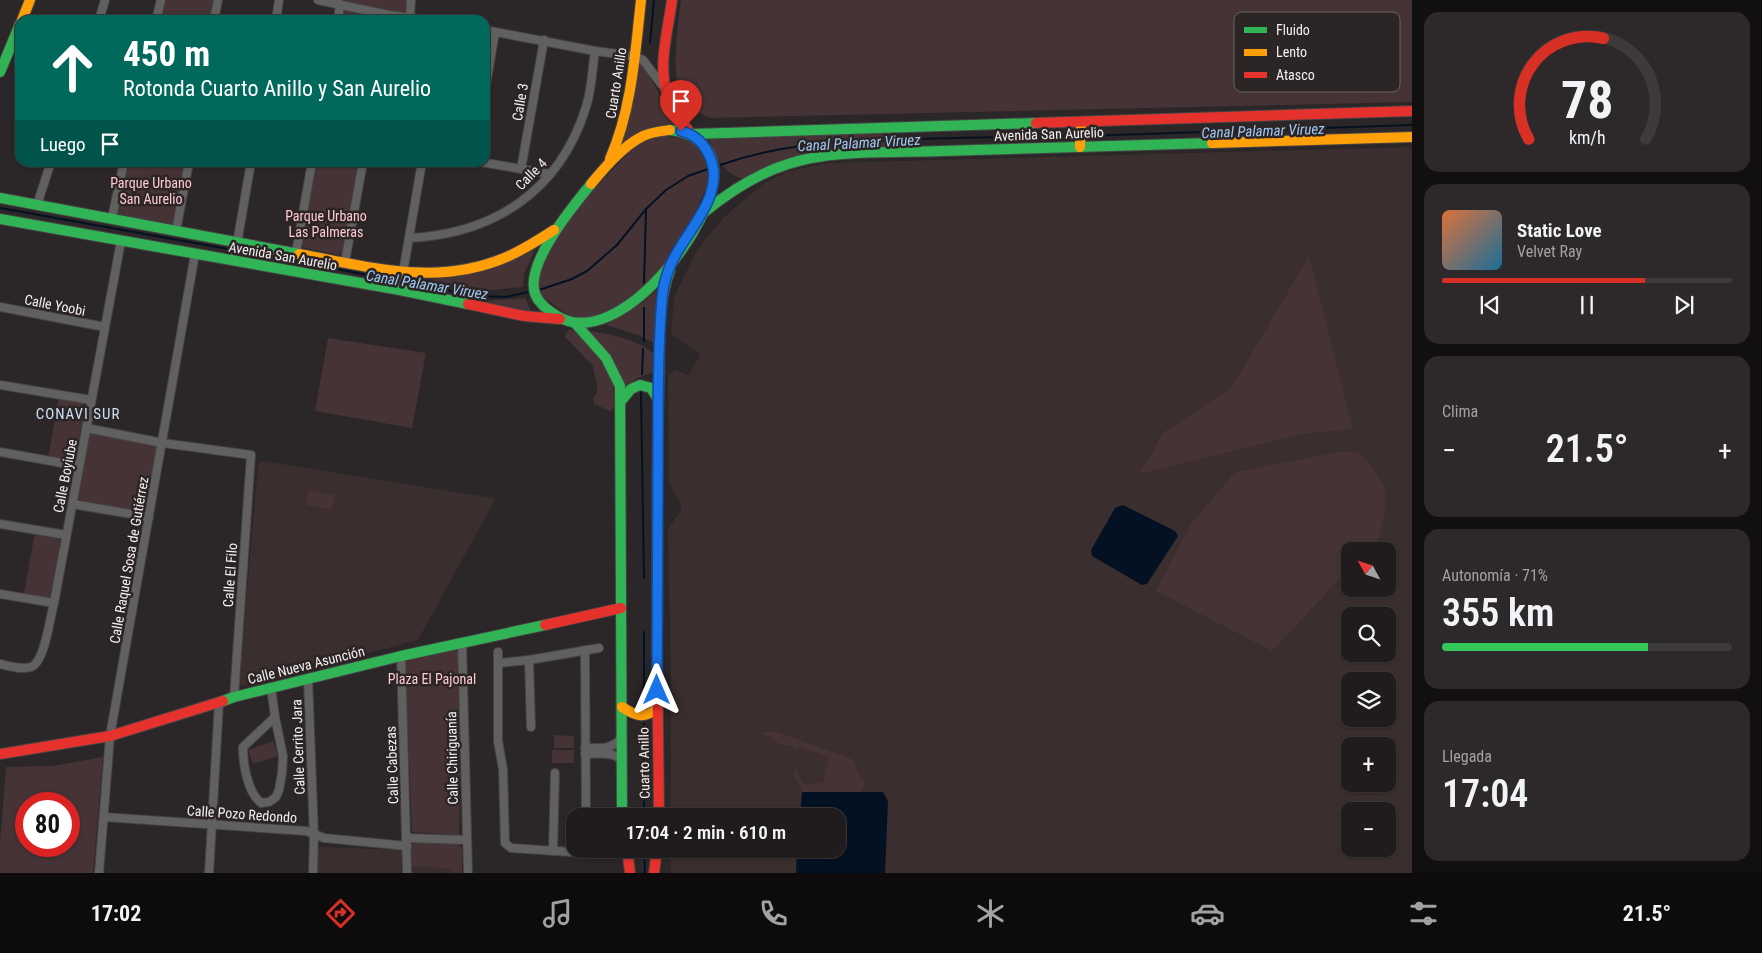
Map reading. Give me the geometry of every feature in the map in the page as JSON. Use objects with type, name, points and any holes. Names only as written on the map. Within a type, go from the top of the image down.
[{"type":"main road","points":[[24,15],[30,0]]},
{"type":"main road","name":"Cuarto Anillo","points":[[606,167],[624,124],[630,102],[641,0]]},
{"type":"main road","points":[[606,167],[576,201],[557,228],[542,254],[533,280],[538,300],[562,319],[575,323],[594,323],[610,318],[638,300],[664,273],[702,215],[708,202],[714,170],[711,159],[704,145],[692,134],[672,105],[666,90],[664,64],[672,0]]},
{"type":"main road","points":[[0,72],[15,36]]},
{"type":"main road","name":"Avenida San Aurelio","points":[[606,167],[630,144],[643,136],[670,130],[692,134],[1081,126],[1412,111]]},
{"type":"main road","points":[[1080,145],[1081,126]]},
{"type":"main road","name":"Avenida San Aurelio","points":[[702,215],[721,198],[743,183],[778,167],[818,157],[1080,145],[1412,137]]},
{"type":"main road","name":"Avenida San Aurelio","points":[[0,198],[112,218],[237,244],[345,262],[402,275],[445,273],[501,260],[525,249],[557,228]]},
{"type":"main road","name":"Avenida San Aurelio","points":[[0,219],[400,288],[524,316],[562,319]]},
{"type":"main road","name":"Cuarto Anillo","points":[[659,808],[657,708],[658,399],[661,311],[664,286],[673,260]]},
{"type":"main road","name":"Cuarto Anillo","points":[[575,323],[606,358],[620,386],[622,808]]},
{"type":"main road","points":[[621,401],[630,389],[641,385],[652,388],[658,399]]},
{"type":"main road","name":"Calle Nueva Asunción","points":[[0,754],[110,736],[220,703],[234,696],[462,642],[621,608]]},
{"type":"main road","points":[[622,707],[638,716],[646,717],[657,708]]},
{"type":"main road","points":[[622,858],[622,873]]},
{"type":"main road","points":[[628,858],[630,873]]},
{"type":"main road","points":[[654,873],[657,858]]},
{"type":"main road","points":[[660,858],[661,873]]},
{"type":"street","points":[[100,15],[105,0]]},
{"type":"street","points":[[157,15],[161,0]]},
{"type":"street","points":[[215,15],[218,0]]},
{"type":"street","points":[[277,15],[279,0]]},
{"type":"street","points":[[318,0],[381,15]]},
{"type":"street","points":[[410,15],[411,0]]},
{"type":"street","points":[[339,15],[340,4]]},
{"type":"street","points":[[490,33],[494,36],[544,45],[634,56],[643,60],[666,90]]},
{"type":"street","points":[[490,60],[494,36]]},
{"type":"street","name":"Calle 3","points":[[521,169],[544,45]]},
{"type":"street","name":"Calle 4","points":[[409,238],[448,234],[486,221],[521,201],[550,174],[573,143],[587,106],[595,51]]},
{"type":"street","points":[[490,164],[550,174]]},
{"type":"street","points":[[37,205],[49,167]]},
{"type":"street","points":[[112,218],[123,167]]},
{"type":"street","points":[[176,231],[188,167]]},
{"type":"street","points":[[234,259],[249,167]]},
{"type":"street","points":[[296,253],[311,167]]},
{"type":"street","points":[[345,262],[362,167]]},
{"type":"street","points":[[400,288],[421,167]]},
{"type":"street","name":"Calle Boyiube","points":[[0,664],[28,668],[37,663],[42,655],[54,603],[121,241]]},
{"type":"street","name":"Calle Raquel Sosa de Gutiérrez","points":[[99,873],[110,736],[195,254]]},
{"type":"street","name":"Calle Yoobi","points":[[0,306],[105,328]]},
{"type":"street","points":[[0,385],[92,400]]},
{"type":"street","points":[[86,428],[163,443]]},
{"type":"street","name":"Calle El Filo","points":[[163,443],[251,455],[234,696]]},
{"type":"street","points":[[0,452],[79,466]]},
{"type":"street","points":[[72,504],[149,517]]},
{"type":"street","points":[[0,524],[66,536]]},
{"type":"street","points":[[0,594],[54,603]]},
{"type":"street","name":"Calle Chiriguanía","points":[[462,642],[468,873]]},
{"type":"street","points":[[499,663],[599,648]]},
{"type":"street","points":[[585,650],[586,808]]},
{"type":"street","points":[[498,652],[498,741],[503,769],[505,843],[511,848],[566,851]]},
{"type":"street","name":"Calle Cabezas","points":[[401,656],[407,873]]},
{"type":"street","points":[[529,660],[531,727]]},
{"type":"street","name":"Calle Cerrito Jara","points":[[308,679],[314,836],[313,873]]},
{"type":"street","points":[[271,688],[275,717],[284,756],[279,790],[276,797],[269,802],[261,803],[254,797],[251,789],[244,761],[244,747],[275,717]]},
{"type":"street","points":[[209,873],[220,703]]},
{"type":"street","points":[[585,751],[610,747],[622,738]]},
{"type":"street","points":[[585,751],[610,754],[621,759],[622,764]]},
{"type":"street","points":[[553,851],[555,774]]},
{"type":"street","name":"Calle Pozo Redondo","points":[[104,817],[306,831],[314,836],[324,838],[407,842],[466,840]]},
{"type":"shaded area","points":[[1412,147],[1412,873],[671,873],[671,858],[846,858],[846,808],[671,808],[668,529],[680,512],[681,506],[669,484],[668,375],[675,370],[689,375],[700,354],[671,334],[674,298],[696,251],[724,217],[763,184],[787,172],[827,163]]},
{"type":"shaded area","points":[[263,461],[493,498],[494,502],[418,640],[241,686],[239,683],[258,466]]},
{"type":"shaded area","points":[[321,847],[402,850],[401,873],[316,873],[317,851]]},
{"type":"shaded area","points":[[410,866],[452,869],[452,873],[410,873]]},
{"type":"green space","points":[[165,0],[215,0],[212,15],[162,15]]},
{"type":"green space","points":[[332,0],[409,0],[407,12],[405,13]]},
{"type":"green space","points":[[681,0],[1412,0],[1412,102],[711,118],[690,106],[684,101],[679,92],[676,67]]},
{"type":"green space","points":[[348,10],[376,15],[343,15]]},
{"type":"green space","points":[[638,62],[646,71],[678,125],[621,144]]},
{"type":"green space","points":[[891,132],[890,149],[817,153],[744,179],[737,177],[726,169],[708,138]]},
{"type":"green space","points":[[658,135],[685,139],[696,145],[706,159],[709,181],[687,232],[654,278],[622,306],[590,320],[568,315],[540,295],[537,282],[548,254],[574,210],[640,141]]},
{"type":"green space","name":"Parque Urbano San Aurelio","points":[[127,167],[184,167],[174,225],[116,214]]},
{"type":"green space","name":"Parque Urbano Las Palmeras","points":[[314,167],[358,167],[344,249],[339,255],[305,248],[301,243]]},
{"type":"green space","points":[[536,248],[524,274],[523,287],[481,291],[427,280],[483,268]]},
{"type":"green space","points":[[1309,256],[1353,429],[1301,434],[1139,474],[1164,432],[1232,387]]},
{"type":"green space","points":[[661,287],[654,343],[638,335],[606,325],[641,304]]},
{"type":"green space","points":[[525,298],[532,313],[484,303],[484,301]]},
{"type":"green space","points":[[569,329],[579,333],[613,378],[615,408],[610,411],[594,404],[593,397],[597,394],[597,390],[593,366],[565,336]]},
{"type":"green space","points":[[587,330],[623,338],[648,349],[655,355],[654,372],[637,378],[625,387]]},
{"type":"green space","points":[[328,338],[426,353],[412,428],[315,411]]},
{"type":"green space","points":[[59,396],[82,402],[85,407],[76,457],[71,462],[48,458]]},
{"type":"green space","points":[[92,434],[154,444],[158,448],[145,512],[142,514],[76,501],[88,435]]},
{"type":"green space","points":[[1345,451],[1359,453],[1370,465],[1385,488],[1385,511],[1379,537],[1374,542],[1341,542],[1341,578],[1272,651],[1156,591],[1191,524],[1235,472]]},
{"type":"green space","points":[[308,490],[335,495],[332,510],[306,505]]},
{"type":"green space","points":[[35,532],[57,536],[60,541],[53,593],[49,598],[24,593]]},
{"type":"green space","name":"Plaza El Pajonal","points":[[450,648],[458,652],[459,835],[412,832],[405,659]]},
{"type":"green space","points":[[775,731],[854,760],[857,771],[866,782],[861,792],[802,792],[795,777],[795,766],[803,784],[823,783],[829,757],[799,747],[798,752],[792,746],[779,744],[772,738],[759,733]]},
{"type":"green space","points":[[554,735],[574,736],[574,748],[554,748]]},
{"type":"green space","points":[[273,741],[278,756],[253,764],[248,750]]},
{"type":"green space","points":[[552,750],[574,750],[574,763],[552,763]]},
{"type":"green space","points":[[103,757],[93,873],[0,873],[0,843],[6,767],[53,766]]},
{"type":"green space","points":[[414,841],[457,844],[462,848],[462,873],[452,873],[452,869],[410,866],[410,844]]},
{"type":"water","points":[[1123,505],[1175,531],[1178,536],[1147,584],[1142,585],[1092,556],[1091,550],[1115,508]]},
{"type":"water","points":[[802,792],[883,792],[888,801],[885,873],[796,873],[797,858],[846,858],[846,808],[801,808]]},
{"type":"waterway","points":[[650,43],[654,0]]},
{"type":"waterway","name":"Canal Palamar Viruez","points":[[1084,136],[1412,125]]},
{"type":"waterway","name":"Canal Palamar Viruez","points":[[720,165],[744,157],[791,147],[838,142],[1077,136]]},
{"type":"waterway","name":"Canal Palamar Viruez","points":[[539,290],[572,279],[587,271],[617,245],[646,209],[666,190],[688,176],[708,169]]},
{"type":"waterway","name":"Canal Palamar Viruez","points":[[0,208],[234,250]]},
{"type":"waterway","points":[[644,283],[646,211]]},
{"type":"waterway","name":"Canal Palamar Viruez","points":[[239,250],[398,281]]},
{"type":"waterway","name":"Canal Palamar Viruez","points":[[403,282],[478,296],[506,297],[529,292]]},
{"type":"waterway","points":[[644,308],[644,341]]},
{"type":"waterway","points":[[642,374],[643,349]]},
{"type":"waterway","points":[[641,392],[644,578]]},
{"type":"waterway","points":[[644,632],[644,711]]},
{"type":"waterway","points":[[644,724],[644,808]]},
{"type":"waterway","points":[[644,858],[645,873]]},
{"type":"traffic: fast","points":[[0,72],[15,36]]},
{"type":"traffic: fast","points":[[693,134],[1036,123]]},
{"type":"traffic: fast","points":[[591,184],[552,237],[536,269],[534,284],[536,296],[548,310],[557,316],[582,323],[608,317],[635,300],[660,277],[682,249],[700,220],[711,192],[714,169],[712,161],[709,153],[699,141],[678,131],[670,130]]},
{"type":"traffic: fast","points":[[703,213],[754,178],[788,164],[825,156],[864,153],[1212,143]]},
{"type":"traffic: fast","points":[[0,198],[299,254]]},
{"type":"traffic: fast","points":[[0,219],[400,290],[468,304]]},
{"type":"traffic: fast","points":[[657,640],[659,338],[663,296],[670,270]]},
{"type":"traffic: fast","points":[[575,323],[606,358],[620,386],[622,808]]},
{"type":"traffic: fast","points":[[621,401],[631,389],[640,385],[651,388],[658,399]]},
{"type":"traffic: fast","points":[[223,701],[401,656],[545,625]]},
{"type":"traffic: slow","points":[[24,15],[30,0]]},
{"type":"traffic: slow","points":[[610,159],[623,120],[632,81],[641,0]]},
{"type":"traffic: slow","points":[[1080,147],[1081,122]]},
{"type":"traffic: slow","points":[[591,184],[628,145],[643,136],[670,130]]},
{"type":"traffic: slow","points":[[1212,143],[1412,137]]},
{"type":"traffic: slow","points":[[299,254],[379,269],[406,272],[458,271],[484,265],[511,255],[554,230]]},
{"type":"traffic: slow","points":[[622,707],[640,715],[653,712],[657,708]]},
{"type":"traffic: jam","points":[[672,0],[664,48],[663,73],[672,106],[690,133]]},
{"type":"traffic: jam","points":[[1036,123],[1412,111]]},
{"type":"traffic: jam","points":[[468,304],[524,316],[560,319]]},
{"type":"traffic: jam","points":[[545,625],[621,608]]},
{"type":"traffic: jam","points":[[657,640],[659,808]]},
{"type":"traffic: jam","points":[[0,754],[110,736],[223,701]]},
{"type":"traffic: jam","points":[[628,858],[630,873]]},
{"type":"traffic: jam","points":[[654,873],[656,858]]},
{"type":"district","name":"CONAVI SUR","points":[[78,414]]},
{"type":"route","points":[[657,690],[658,399],[661,311],[664,286],[673,260],[702,215],[708,202],[714,178],[711,159],[704,145],[690,133],[681,131]]}]
